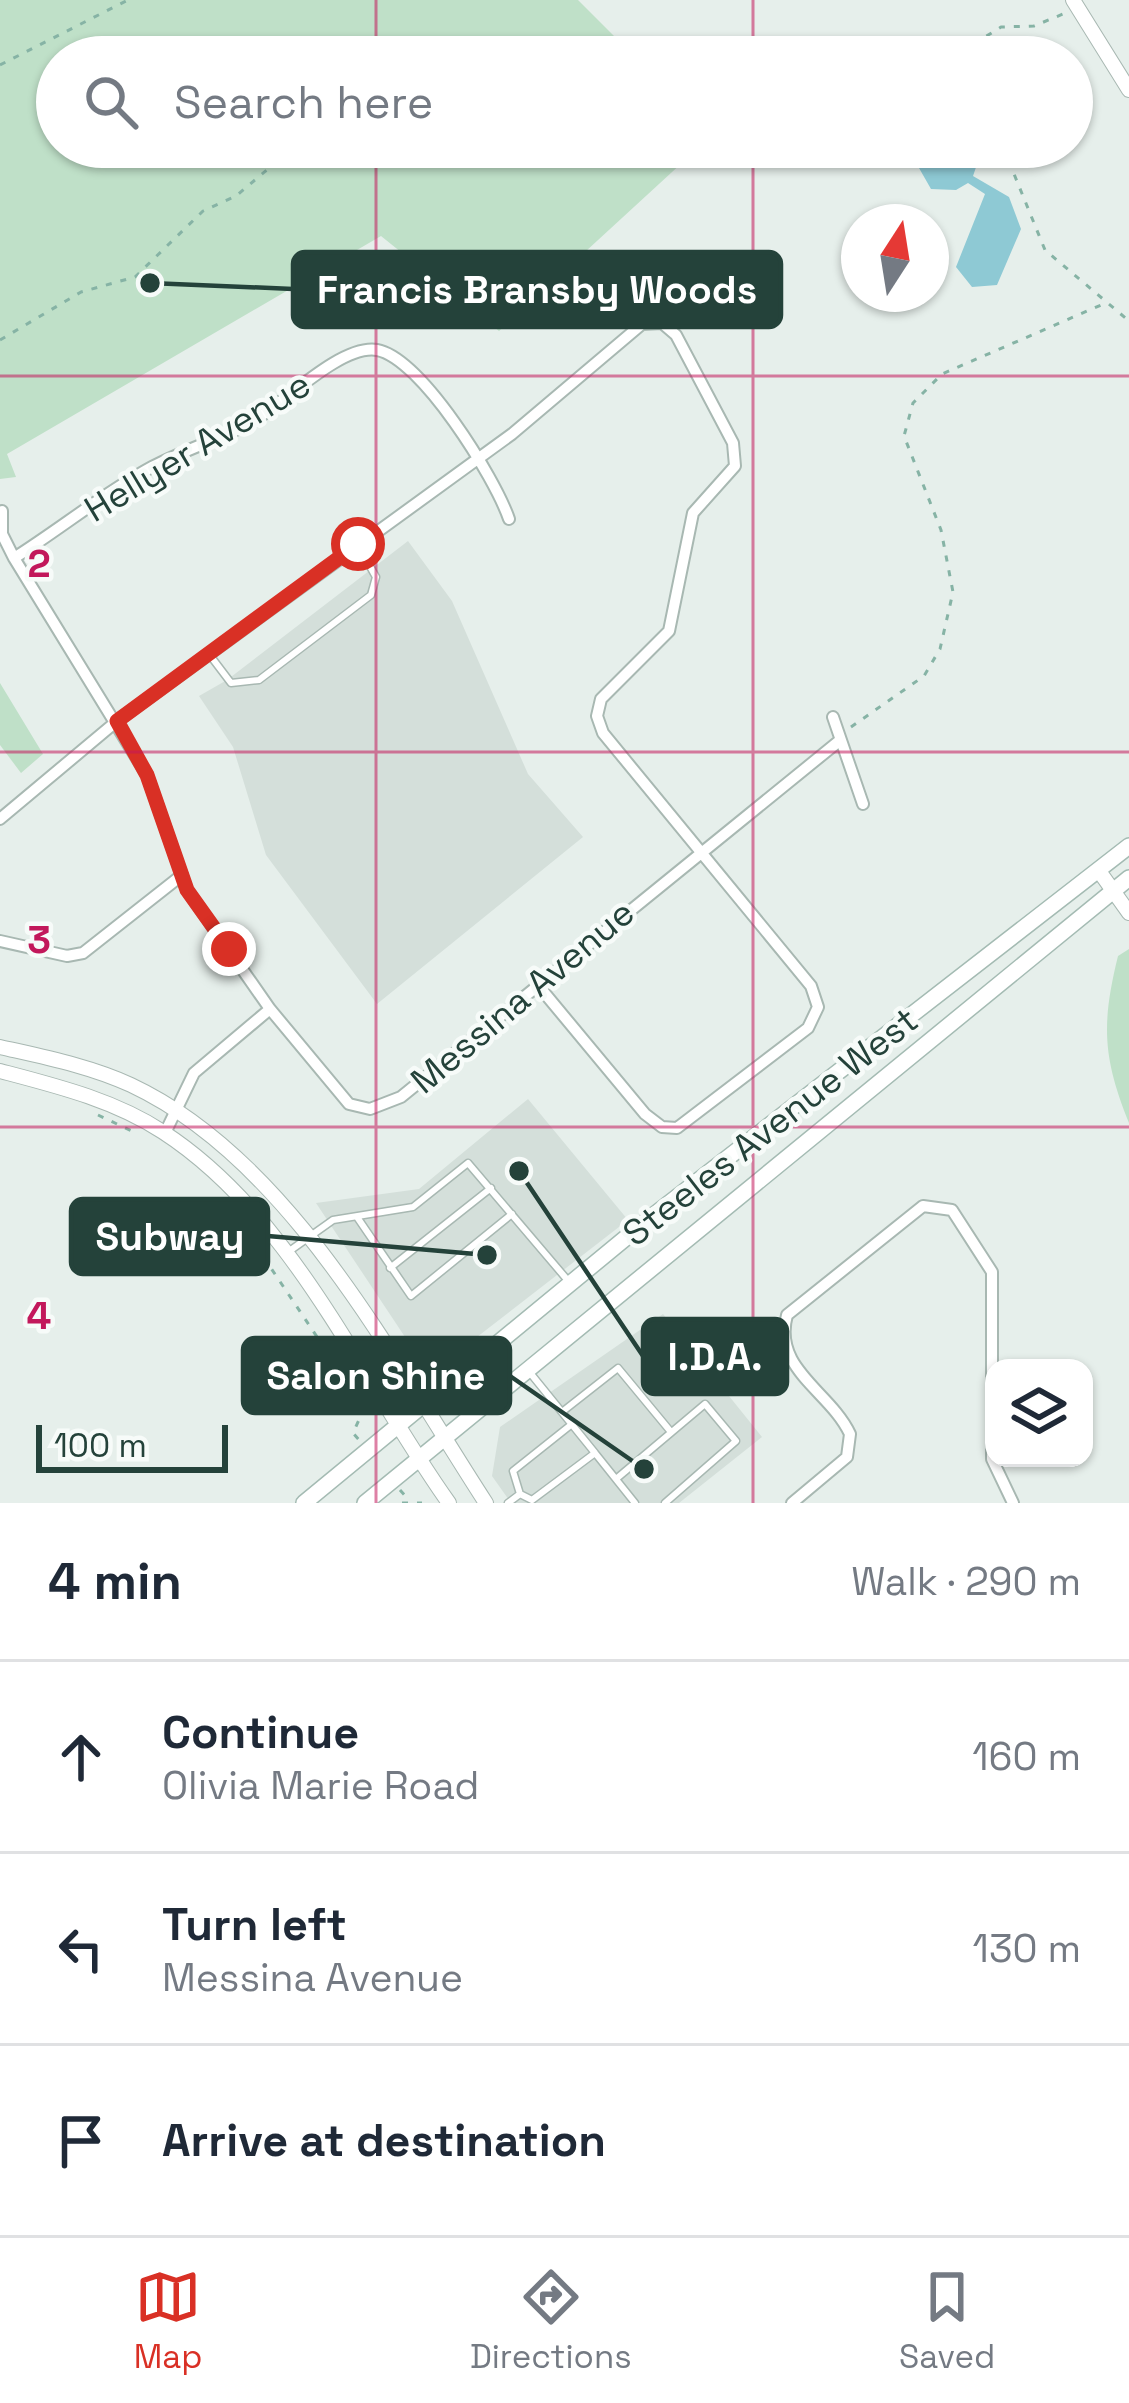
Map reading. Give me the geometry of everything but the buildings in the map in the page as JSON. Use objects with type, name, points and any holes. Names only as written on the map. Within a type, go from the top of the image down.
[{"type":"main road","name":"Steeles Avenue West","points":[[304,1503],[571,1284],[1129,846]]},
{"type":"main road","name":"Steeles Avenue West","points":[[365,1503],[1129,878]]},
{"type":"main road","points":[[895,1068],[891,1044],[898,1027]]},
{"type":"street","points":[[1075,3],[1129,90]]},
{"type":"street","points":[[0,819],[117,721],[476,460],[642,324],[662,323],[676,335],[733,442],[735,466],[693,513],[669,632],[601,699],[597,716],[603,733],[811,986],[818,1006],[808,1028],[701,1114],[677,1128],[662,1127],[645,1114],[537,984]]},
{"type":"street","name":"Hellyer Avenue","points":[[14,558],[151,468],[253,421],[350,354],[374,350],[400,359],[439,404],[500,495],[509,519]]},
{"type":"street","name":"Messina Avenue","points":[[2,511],[2,534],[14,558],[147,775],[182,875],[270,1009],[349,1105],[370,1109],[400,1096],[701,848],[838,742]]},
{"type":"street","points":[[833,717],[863,804]]},
{"type":"street","points":[[1100,871],[1129,914]]},
{"type":"street","points":[[0,941],[67,956],[83,953],[182,875]]},
{"type":"street","points":[[165,1133],[194,1073],[270,1009]]},
{"type":"street","points":[[0,1047],[113,1078],[176,1110],[250,1166],[308,1235],[486,1503]]},
{"type":"street","points":[[0,1071],[108,1103],[165,1133],[220,1178],[285,1255],[448,1503]]},
{"type":"street","points":[[792,1503],[847,1457],[850,1434],[788,1355],[782,1332],[787,1315],[923,1206],[952,1210],[992,1272],[992,1459],[1013,1503]]},
{"type":"lane","points":[[209,654],[223,676],[241,685],[279,665],[374,592],[375,573],[358,544]]},
{"type":"lane","points":[[285,1255],[333,1220],[413,1207],[468,1163],[571,1284]]},
{"type":"lane","points":[[390,1268],[490,1188]]},
{"type":"lane","points":[[357,1217],[411,1296],[512,1214]]},
{"type":"lane","points":[[562,1412],[618,1368],[671,1432]]},
{"type":"lane","points":[[527,1370],[635,1503]]},
{"type":"lane","points":[[616,1479],[705,1404],[736,1441],[665,1503]]},
{"type":"lane","points":[[572,1424],[513,1471],[512,1481],[520,1494],[533,1502],[561,1472],[595,1453]]},
{"type":"lane","points":[[556,1437],[563,1446]]},
{"type":"lane","points":[[542,1448],[549,1457]]},
{"type":"lane","points":[[571,1457],[578,1466]]},
{"type":"lane","points":[[527,1460],[534,1469]]},
{"type":"lane","points":[[542,1480],[548,1488]]},
{"type":"lane","points":[[615,1503],[627,1493]]},
{"type":"lane","points":[[508,1503],[520,1494]]},
{"type":"path","points":[[57,36],[128,0]]},
{"type":"path","points":[[988,36],[1001,27],[1034,26],[1075,3]]},
{"type":"path","points":[[0,65],[36,47]]},
{"type":"path","points":[[0,340],[80,292],[135,277],[203,211],[236,196],[269,168]]},
{"type":"path","points":[[1012,168],[1046,250],[1129,321]]},
{"type":"path","points":[[838,742],[862,716],[924,676],[946,623],[952,592],[950,562],[904,436],[913,403],[942,374],[1108,302]]},
{"type":"path","points":[[87,1109],[148,1139]]},
{"type":"path","points":[[229,1207],[358,1398],[363,1411],[353,1433],[360,1442]]},
{"type":"path","points":[[403,1503],[407,1499],[422,1503]]},
{"type":"shaded area","points":[[408,541],[452,601],[528,774],[583,837],[377,1004],[266,855],[233,747],[199,696],[227,680]]},
{"type":"shaded area","points":[[528,1099],[628,1220],[455,1354],[411,1346],[316,1203],[419,1189]]},
{"type":"shaded area","points":[[663,1314],[762,1437],[679,1503],[511,1503],[492,1476],[500,1427]]},
{"type":"green space","points":[[0,0],[578,0],[614,36],[36,36],[36,168],[676,168],[499,331],[381,236],[7,454],[16,477],[0,479]]},
{"type":"green space","points":[[0,683],[43,754],[21,773],[0,745]]},
{"type":"green space","points":[[1129,949],[1129,1123],[1114,1079],[1107,1022],[1118,956]]},
{"type":"water","points":[[919,168],[976,168],[973,176],[1009,197],[1021,229],[997,285],[972,287],[956,267],[985,194],[968,183],[956,190],[931,189]]},
{"type":"place","name":"Francis Bransby Woods","points":[[150,283]]},
{"type":"place","name":"I.D.A.","points":[[519,1171]]},
{"type":"place","name":"Subway","points":[[487,1255]]},
{"type":"place","name":"Salon Shine","points":[[644,1469]]},
{"type":"route","points":[[229,949],[187,890],[147,775],[117,721],[358,544]]}]
